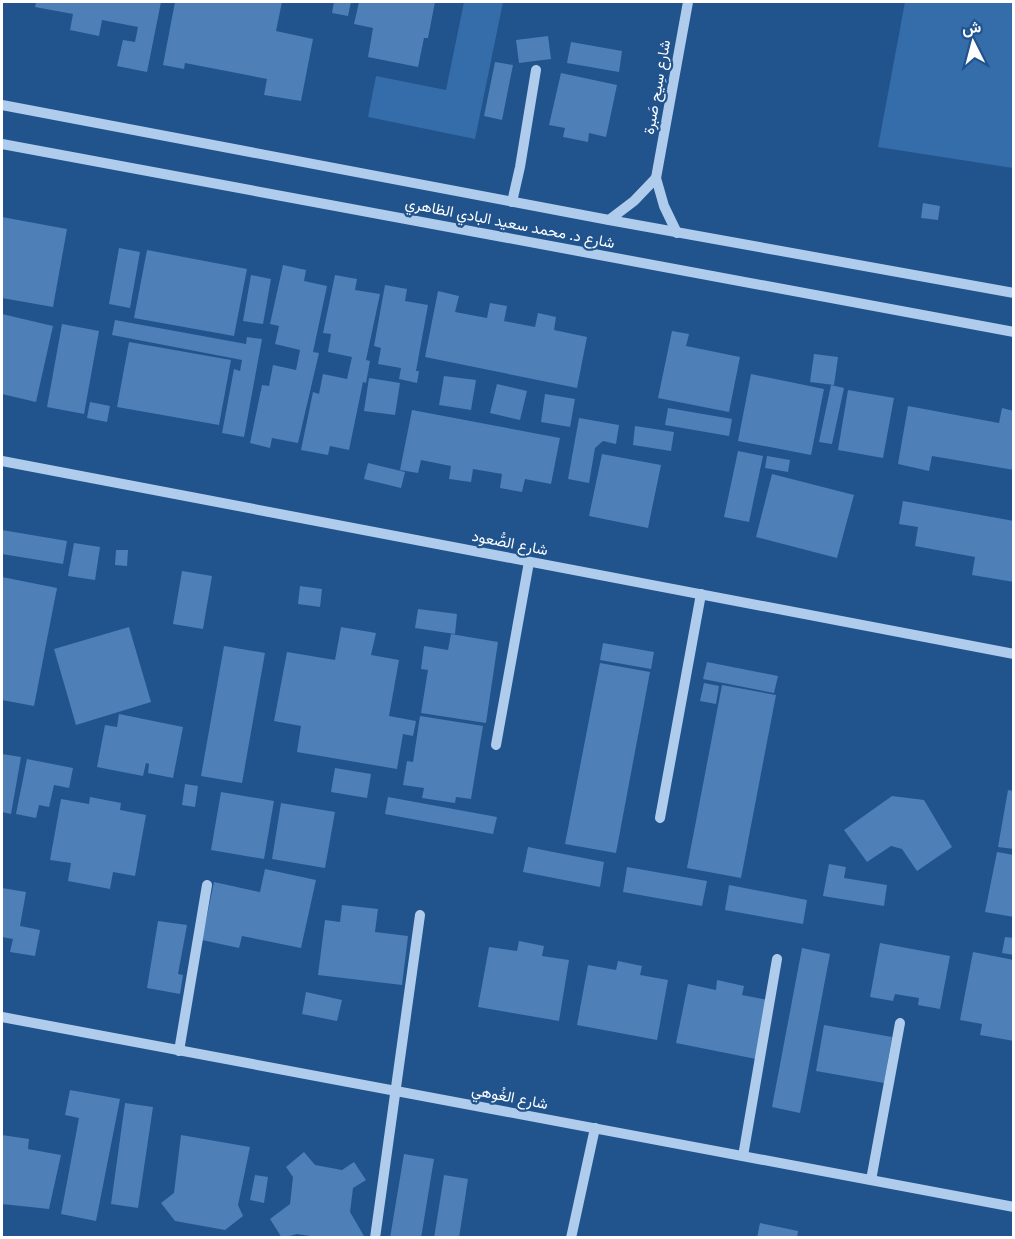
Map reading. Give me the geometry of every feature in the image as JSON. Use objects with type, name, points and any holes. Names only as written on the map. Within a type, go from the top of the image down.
[{"type":"street","name":"شارع سِيح صَبرة","points":[[677,233],[664,206],[656,178],[688,2]]},
{"type":"street","points":[[512,202],[536,70]]},
{"type":"street","name":"شارع د. محمد سعيد البادي الظاهري","points":[[2,105],[677,233],[1014,293]]},
{"type":"street","name":"شارع د. محمد سعيد البادي الظاهري","points":[[2,144],[1014,332]]},
{"type":"street","points":[[609,220],[634,201],[656,178]]},
{"type":"street","name":"شارع الصُّعود","points":[[2,461],[1014,654]]},
{"type":"street","points":[[496,745],[529,562]]},
{"type":"street","points":[[660,818],[701,594]]},
{"type":"street","points":[[179,1050],[207,885]]},
{"type":"street","points":[[375,1238],[420,915]]},
{"type":"street","points":[[743,1156],[777,959]]},
{"type":"street","name":"شارع الغُوهي","points":[[2,1017],[1014,1207]]},
{"type":"street","points":[[871,1180],[900,1023]]},
{"type":"street","points":[[571,1238],[595,1128]]},
{"type":"shaded area","points":[[464,2],[503,2],[475,139],[368,117],[376,76],[446,90]]},
{"type":"shaded area","points":[[905,2],[1013,2],[1013,168],[878,147]]},
{"type":"building","points":[[36,2],[161,2],[147,72],[117,66],[123,40],[135,42],[138,27],[102,20],[99,36],[70,30],[73,14],[35,7]]},
{"type":"building","points":[[175,2],[282,2],[276,31],[313,39],[301,101],[264,95],[267,79],[185,63],[184,69],[163,65]]},
{"type":"building","points":[[334,2],[351,2],[348,16],[332,13]]},
{"type":"building","points":[[359,2],[435,2],[428,38],[424,38],[418,67],[368,57],[373,28],[354,24]]},
{"type":"building","points":[[548,36],[551,59],[519,63],[516,40]]},
{"type":"building","points":[[571,42],[622,51],[619,72],[567,63]]},
{"type":"building","points":[[495,62],[513,65],[502,120],[484,116]]},
{"type":"building","points":[[561,73],[617,85],[606,137],[589,133],[588,142],[563,137],[565,128],[549,125]]},
{"type":"building","points":[[923,203],[940,206],[938,220],[921,218]]},
{"type":"building","points":[[2,217],[67,229],[53,307],[2,298]]},
{"type":"building","points":[[119,248],[140,252],[130,308],[109,304]]},
{"type":"building","points":[[147,250],[247,269],[234,336],[134,318]]},
{"type":"building","points":[[283,265],[306,270],[304,281],[327,286],[313,352],[319,353],[298,443],[272,438],[270,448],[250,443],[262,385],[269,386],[273,365],[296,370],[300,350],[275,344],[279,326],[270,324]]},
{"type":"building","points":[[251,275],[271,279],[263,324],[243,321]]},
{"type":"building","points":[[335,275],[357,279],[355,290],[380,294],[366,360],[370,361],[366,383],[363,382],[349,450],[330,446],[328,455],[301,450],[313,392],[319,394],[323,374],[347,379],[352,357],[328,352],[331,334],[323,333]]},
{"type":"building","points":[[385,285],[407,289],[405,301],[428,305],[416,371],[419,371],[417,383],[399,379],[401,368],[378,364],[381,348],[374,346]]},
{"type":"building","points":[[438,291],[459,296],[455,312],[487,318],[490,303],[507,306],[504,321],[535,327],[538,313],[556,317],[554,330],[587,337],[577,388],[425,357]]},
{"type":"building","points":[[2,314],[53,326],[36,402],[2,394]]},
{"type":"building","points":[[115,320],[246,344],[247,337],[262,339],[244,437],[222,433],[234,369],[240,371],[242,360],[112,335]]},
{"type":"building","points":[[62,324],[99,331],[84,414],[47,407]]},
{"type":"building","points":[[672,331],[689,334],[686,346],[740,357],[729,412],[658,398]]},
{"type":"building","points":[[129,342],[231,360],[219,425],[117,407]]},
{"type":"building","points":[[814,354],[838,357],[834,385],[810,382]]},
{"type":"building","points":[[751,374],[824,389],[811,455],[738,441]]},
{"type":"building","points":[[444,376],[476,380],[471,410],[439,405]]},
{"type":"building","points":[[369,378],[400,383],[395,415],[364,411]]},
{"type":"building","points":[[497,384],[527,391],[520,420],[490,413]]},
{"type":"building","points":[[831,385],[844,388],[832,444],[819,442]]},
{"type":"building","points":[[848,390],[894,398],[883,458],[838,450]]},
{"type":"building","points":[[545,394],[575,399],[570,427],[541,422]]},
{"type":"building","points":[[90,402],[110,406],[107,422],[87,418]]},
{"type":"building","points":[[908,406],[999,423],[1002,408],[1014,411],[1014,470],[932,456],[929,471],[898,464]]},
{"type":"building","points":[[668,408],[732,419],[729,436],[665,425]]},
{"type":"building","points":[[412,410],[560,438],[551,484],[525,479],[522,492],[500,488],[502,474],[473,469],[471,482],[449,479],[451,466],[421,460],[418,473],[400,470]]},
{"type":"building","points":[[579,418],[619,425],[616,444],[603,441],[595,448],[589,483],[568,479]]},
{"type":"building","points":[[635,426],[674,432],[671,451],[633,445]]},
{"type":"building","points":[[738,451],[763,456],[749,522],[724,517]]},
{"type":"building","points":[[602,454],[661,465],[648,528],[589,516]]},
{"type":"building","points":[[767,456],[790,460],[788,472],[765,468]]},
{"type":"building","points":[[368,463],[405,472],[401,488],[364,479]]},
{"type":"building","points":[[772,474],[854,495],[837,558],[756,537]]},
{"type":"building","points":[[903,501],[1014,521],[1014,582],[972,575],[975,557],[915,546],[918,527],[899,524]]},
{"type":"building","points":[[2,530],[67,541],[63,564],[2,554]]},
{"type":"building","points":[[74,543],[100,547],[95,580],[68,576]]},
{"type":"building","points":[[116,550],[128,550],[127,566],[115,565]]},
{"type":"building","points":[[182,571],[212,576],[203,629],[173,624]]},
{"type":"building","points":[[2,577],[57,588],[34,706],[2,700]]},
{"type":"building","points":[[300,586],[322,589],[320,607],[298,604]]},
{"type":"building","points":[[418,609],[457,614],[455,634],[415,628]]},
{"type":"building","points":[[129,627],[151,702],[76,725],[54,649]]},
{"type":"building","points":[[341,627],[376,633],[371,655],[399,660],[389,716],[416,721],[413,736],[403,734],[397,769],[297,752],[301,726],[274,721],[287,652],[335,660]]},
{"type":"building","points":[[451,634],[498,642],[486,723],[421,713],[428,670],[421,669],[424,646],[448,650]]},
{"type":"building","points":[[603,643],[654,652],[651,669],[600,660]]},
{"type":"building","points":[[224,646],[265,653],[242,783],[201,776]]},
{"type":"building","points":[[707,662],[778,676],[774,693],[703,679]]},
{"type":"building","points":[[600,663],[650,672],[616,853],[565,844]]},
{"type":"building","points":[[704,683],[719,686],[716,704],[700,701]]},
{"type":"building","points":[[722,685],[776,695],[741,878],[687,868]]},
{"type":"building","points":[[119,714],[183,727],[173,778],[148,773],[149,764],[146,763],[143,776],[97,767],[105,725],[117,727]]},
{"type":"building","points":[[420,716],[483,726],[471,799],[456,797],[455,803],[422,798],[424,788],[403,785],[407,761],[413,762]]},
{"type":"building","points":[[2,754],[21,757],[11,814],[2,812]]},
{"type":"building","points":[[27,759],[73,768],[69,788],[54,785],[49,807],[39,805],[36,818],[16,814]]},
{"type":"building","points":[[335,768],[371,774],[367,798],[331,792]]},
{"type":"building","points":[[185,784],[198,786],[195,807],[182,805]]},
{"type":"building","points":[[1008,790],[1014,791],[1014,849],[998,847]]},
{"type":"building","points":[[221,792],[274,801],[264,859],[211,850]]},
{"type":"building","points":[[892,796],[924,800],[952,847],[917,871],[902,849],[891,846],[867,862],[844,830]]},
{"type":"building","points":[[90,797],[121,803],[120,810],[146,815],[135,876],[113,872],[110,889],[68,881],[71,863],[50,860],[61,799],[89,804]]},
{"type":"building","points":[[388,797],[497,817],[493,834],[385,814]]},
{"type":"building","points":[[281,803],[335,812],[325,868],[272,859]]},
{"type":"building","points":[[528,847],[604,862],[600,887],[523,872]]},
{"type":"building","points":[[997,852],[1014,855],[1014,917],[985,912]]},
{"type":"building","points":[[829,864],[846,867],[844,878],[887,885],[884,906],[823,896]]},
{"type":"building","points":[[627,867],[707,881],[702,906],[623,892]]},
{"type":"building","points":[[265,869],[316,880],[301,948],[242,936],[239,948],[202,940],[214,882],[260,892]]},
{"type":"building","points":[[729,885],[807,900],[803,924],[725,910]]},
{"type":"building","points":[[2,888],[26,892],[20,926],[40,930],[35,956],[10,952],[13,939],[2,937]]},
{"type":"building","points":[[342,905],[378,909],[375,932],[408,936],[402,985],[318,975],[325,920],[340,922]]},
{"type":"building","points":[[158,921],[187,925],[178,974],[183,975],[180,994],[147,988]]},
{"type":"building","points":[[1005,937],[1014,938],[1014,955],[1002,953]]},
{"type":"building","points":[[519,941],[544,946],[542,956],[569,960],[559,1021],[478,1007],[489,947],[517,951]]},
{"type":"building","points":[[880,943],[950,956],[940,1009],[918,1005],[919,998],[895,994],[893,1001],[870,997]]},
{"type":"building","points":[[802,948],[830,954],[800,1113],[772,1107]]},
{"type":"building","points":[[973,952],[1014,960],[1014,1041],[980,1035],[982,1024],[960,1020]]},
{"type":"building","points":[[618,961],[642,966],[640,975],[668,980],[657,1040],[577,1025],[588,965],[616,970]]},
{"type":"building","points":[[717,980],[744,986],[742,995],[768,1000],[756,1059],[676,1043],[688,984],[716,990]]},
{"type":"building","points":[[306,992],[342,1000],[337,1021],[302,1014]]},
{"type":"building","points":[[824,1025],[892,1037],[884,1083],[816,1071]]},
{"type":"building","points":[[70,1090],[120,1099],[96,1221],[61,1214],[79,1118],[65,1115]]},
{"type":"building","points":[[125,1103],[153,1107],[138,1208],[111,1204]]},
{"type":"building","points":[[2,1135],[29,1139],[28,1149],[61,1155],[49,1209],[2,1204]]},
{"type":"building","points":[[181,1135],[250,1147],[238,1205],[243,1216],[225,1230],[175,1221],[161,1203],[174,1193]]},
{"type":"building","points":[[304,1152],[315,1165],[342,1170],[354,1162],[366,1180],[353,1188],[350,1212],[364,1236],[361,1238],[323,1238],[297,1234],[282,1238],[270,1219],[290,1204],[293,1177],[286,1167]]},
{"type":"building","points":[[404,1154],[434,1159],[421,1238],[390,1238]]},
{"type":"building","points":[[255,1175],[268,1177],[264,1203],[250,1200]]},
{"type":"building","points":[[444,1175],[468,1179],[459,1238],[434,1238]]},
{"type":"building","points":[[760,1223],[798,1231],[797,1238],[757,1238]]}]
